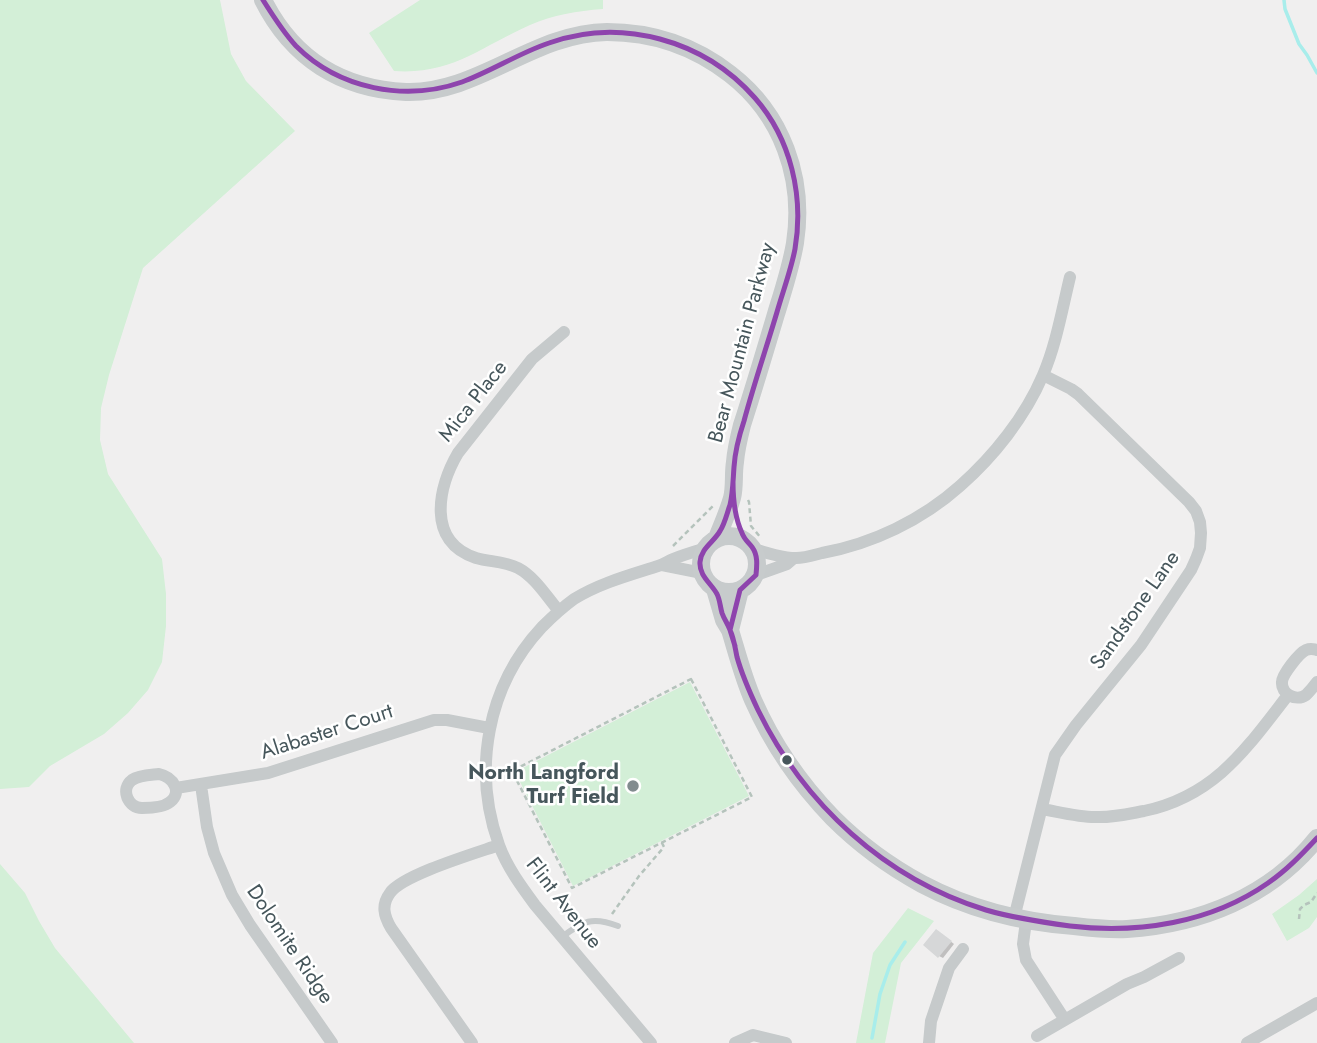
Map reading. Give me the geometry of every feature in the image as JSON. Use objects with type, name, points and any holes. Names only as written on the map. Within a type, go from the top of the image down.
[{"type":"street","name":"Bear Mountain Parkway","points":[[263,0],[274,22],[290,41],[319,67],[356,84],[381,90],[433,90],[457,84],[561,39],[581,34],[626,32],[661,39],[697,53],[719,65],[754,96],[782,138],[791,160],[797,188],[796,240],[792,260],[738,444],[741,499],[754,543]]},
{"type":"street","points":[[1070,278],[1043,375],[996,449],[946,498],[909,521],[848,548],[794,558],[764,553],[754,543],[724,535],[710,544],[700,561],[702,573],[715,589],[749,691],[768,729],[797,776],[832,817],[874,853],[924,885],[978,907],[1020,919],[1054,925],[1124,929],[1186,920],[1218,911],[1244,899],[1292,866],[1317,838]]},
{"type":"street","name":"Mica Place","points":[[559,611],[525,572],[504,562],[476,558],[461,551],[449,540],[442,524],[440,509],[445,479],[458,453],[532,359],[564,332]]},
{"type":"street","name":"Sandstone Lane","points":[[1043,375],[1078,394],[1189,502],[1196,512],[1201,533],[1200,548],[1191,570],[1141,645],[1055,755],[1020,919],[1026,960],[1065,1020]]},
{"type":"street","name":"Bear Mountain Parkway","points":[[710,544],[741,499]]},
{"type":"street","points":[[754,543],[756,575]]},
{"type":"street","name":"Flint Avenue","points":[[651,1043],[562,937],[521,885],[506,860],[499,845],[486,788],[489,728],[498,698],[513,665],[535,635],[559,611],[574,599],[605,584],[662,565],[710,544]]},
{"type":"street","points":[[715,589],[732,592],[740,590],[756,575],[787,564],[794,558]]},
{"type":"street","name":"Flint Avenue","points":[[662,565],[702,573]]},
{"type":"street","points":[[730,630],[740,590]]},
{"type":"street","points":[[1317,650],[1308,649],[1302,653],[1284,675],[1283,690],[1294,698],[1301,697],[1307,694],[1317,681]]},
{"type":"street","points":[[1042,809],[1095,817],[1120,816],[1172,803],[1191,794],[1227,769],[1243,753],[1288,695]]},
{"type":"street","name":"Alabaster Court","points":[[176,788],[268,773],[434,720],[489,728]]},
{"type":"street","name":"Dolomite Ridge","points":[[201,785],[214,853],[232,895],[332,1043]]},
{"type":"street","points":[[472,1043],[391,928],[384,909],[390,891],[405,881],[499,845]]},
{"type":"street","points":[[929,1043],[931,1021],[949,968],[963,950]]},
{"type":"street","points":[[1037,1036],[1127,984],[1179,958]]},
{"type":"street","points":[[1247,1043],[1317,1003]]},
{"type":"street","points":[[735,1043],[753,1035],[786,1043]]},
{"type":"lane","points":[[562,937],[586,921],[595,920],[618,926]]},
{"type":"path","points":[[741,499],[751,526],[758,536],[754,543]]},
{"type":"path","points":[[671,547],[714,505]]},
{"type":"path","points":[[691,679],[752,797],[661,842],[572,888],[512,771],[691,679]]},
{"type":"path","points":[[607,922],[639,876],[664,847],[661,842]]},
{"type":"path","points":[[1299,919],[1300,909],[1311,902],[1317,893]]},
{"type":"green space","points":[[0,0],[220,0],[231,54],[246,81],[295,131],[143,268],[109,375],[101,408],[100,440],[108,474],[162,559],[166,626],[162,662],[148,690],[128,713],[104,734],[50,766],[29,787],[0,789]]},
{"type":"green space","points":[[420,0],[603,0],[603,9],[565,14],[539,22],[465,58],[433,69],[394,71],[369,33]]},
{"type":"green space","name":"North Langford Turf Field","points":[[690,682],[749,796],[573,886],[515,772]]},
{"type":"green space","points":[[0,864],[25,893],[55,948],[134,1043],[0,1043]]},
{"type":"green space","points":[[1317,879],[1317,917],[1309,928],[1287,941],[1272,914]]},
{"type":"green space","points":[[908,908],[934,921],[901,963],[885,1043],[856,1043],[873,953]]},
{"type":"building","points":[[936,929],[952,941],[938,958],[923,945]]},
{"type":"waterway","points":[[1284,0],[1299,44],[1317,73]]},
{"type":"waterway","points":[[872,1038],[880,994],[890,965],[905,942]]},
{"type":"transit line","points":[[263,0],[291,41],[313,61],[352,82],[374,88],[396,91],[440,88],[473,78],[549,43],[604,32],[660,39],[686,48],[711,61],[734,78],[767,114],[778,131],[792,169],[798,209],[795,249],[739,438],[730,505],[720,531],[703,553],[700,567],[718,596],[722,613],[733,636],[746,684],[777,744],[799,777],[851,834],[914,879],[949,896],[1017,918],[1096,928],[1148,926],[1223,908],[1275,878],[1317,838]]},
{"type":"transit line","points":[[733,482],[738,521],[744,537],[754,550],[757,564],[756,575],[740,590],[730,630],[735,646]]},
{"type":"place","name":"North Langford Turf Field","points":[[633,786]]}]
